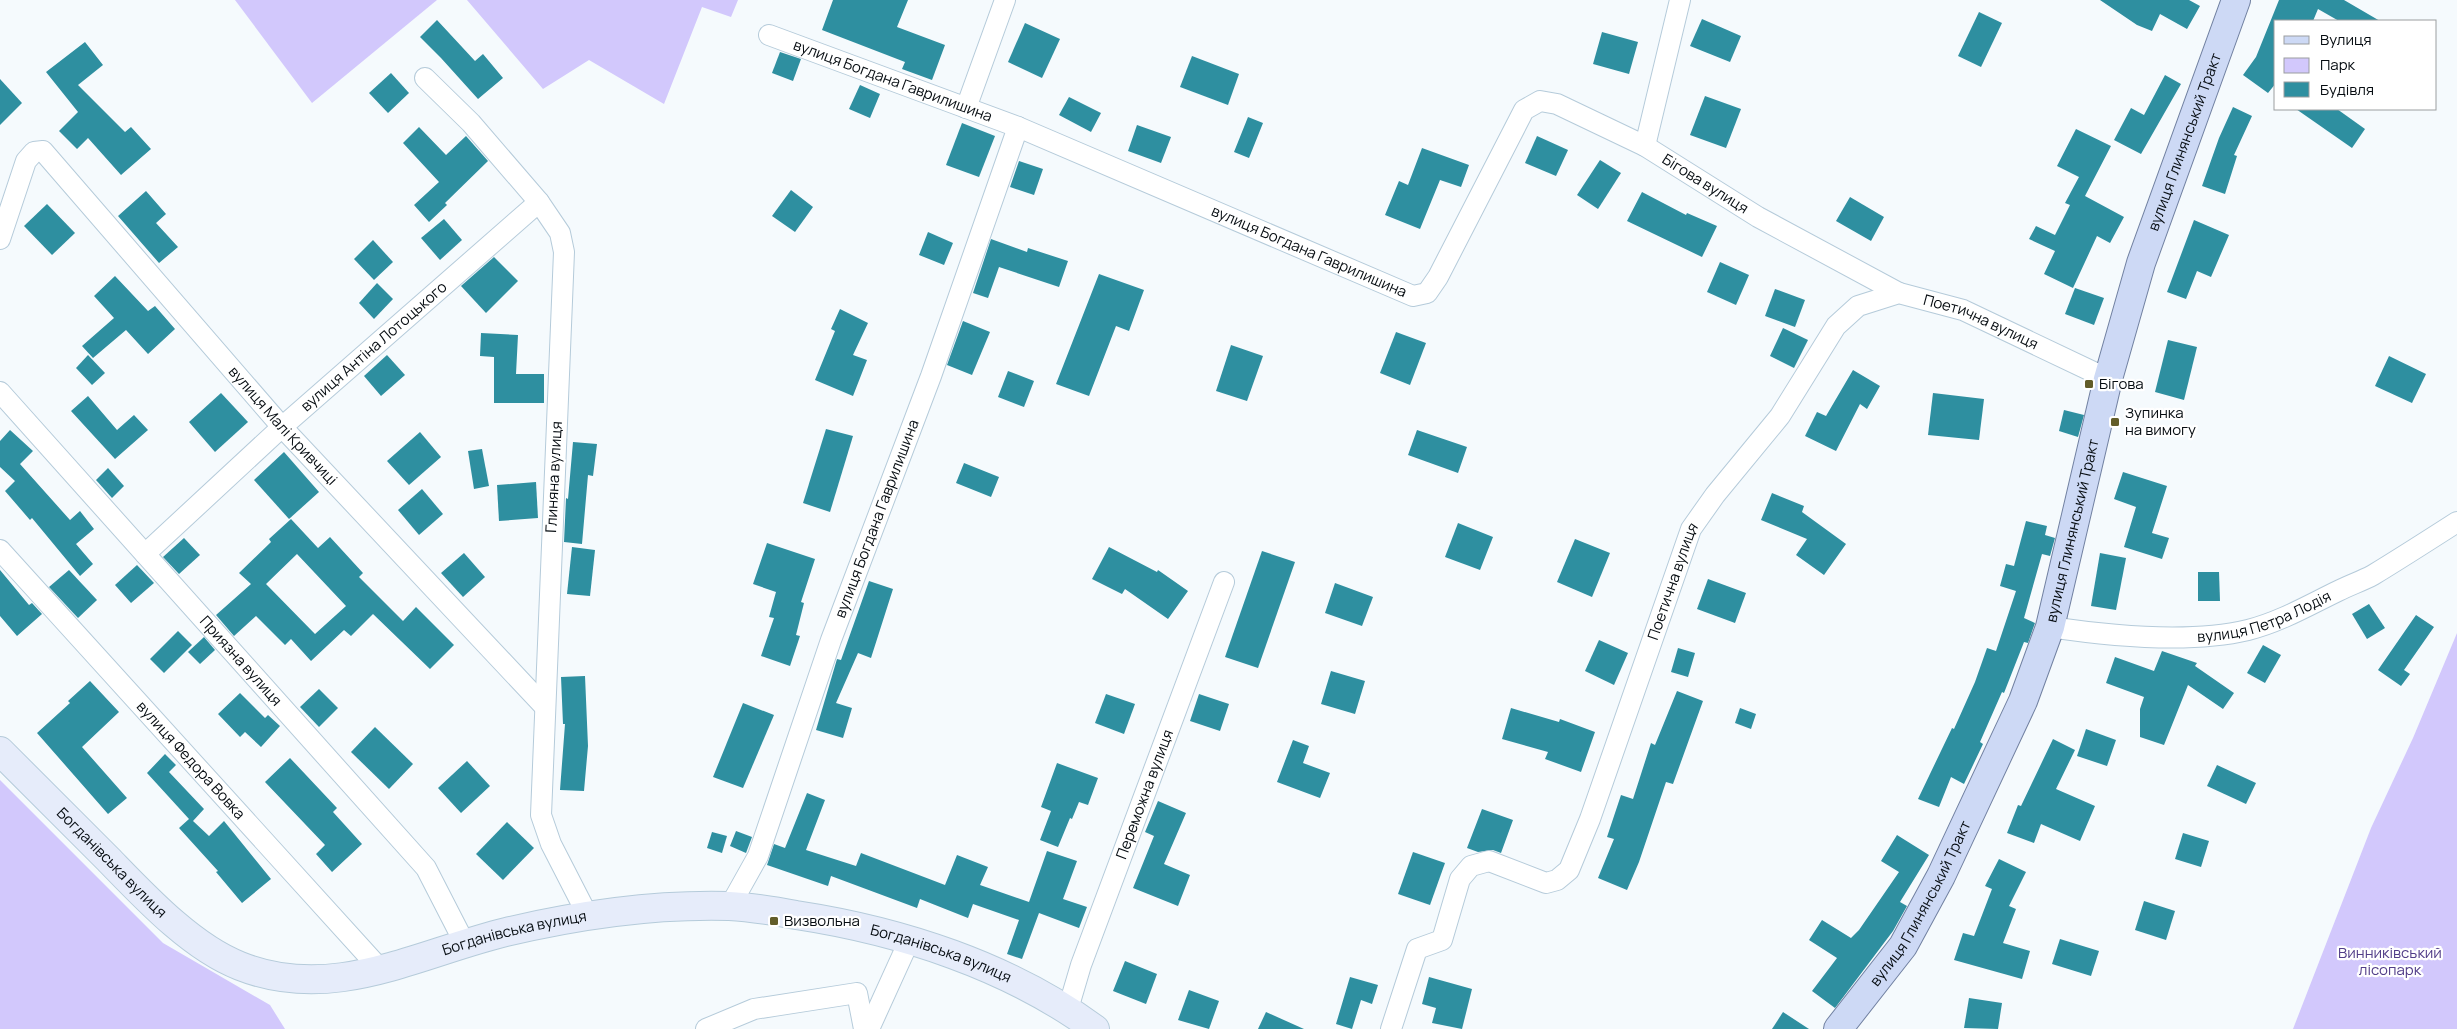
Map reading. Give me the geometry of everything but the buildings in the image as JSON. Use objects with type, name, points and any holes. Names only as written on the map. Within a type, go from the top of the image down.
[{"type":"main road","name":"вулиця Глинянський Тракт","points":[[1838,1029],[1903,946],[1941,876],[2023,701],[2050,627],[2108,379],[2141,263],[2236,0]]},
{"type":"main road","name":"Богданівська вулиця","points":[[0,751],[159,910],[202,944],[238,965],[272,976],[299,981],[339,979],[381,970],[464,942],[528,927],[588,916],[671,907],[730,906],[834,921],[909,941],[990,970],[1068,1009],[1095,1029]]},
{"type":"street","points":[[966,108],[1005,0]]},
{"type":"street","name":"Бігова вулиця","points":[[1680,0],[1645,146],[1758,217],[1899,293]]},
{"type":"street","name":"вулиця Богдана Гаврилишина","points":[[769,35],[1018,127],[1413,296],[1427,293],[1438,277],[1524,110],[1540,101],[1558,104],[1645,146]]},
{"type":"street","name":"Глиняна вулиця","points":[[425,78],[471,123],[539,202],[560,233],[564,252],[541,815],[551,844],[588,916]]},
{"type":"street","name":"вулиця Богдана Гаврилишина","points":[[730,906],[758,856],[831,640],[931,376],[1018,127]]},
{"type":"street","name":"вулиця Малі Кривчиці","points":[[0,239],[26,161],[34,152],[43,151],[282,427],[544,706]]},
{"type":"street","name":"вулиця Антіна Лотоцького","points":[[145,554],[282,427],[539,202]]},
{"type":"street","name":"Поетична вулиця","points":[[1391,1029],[1417,949],[1442,940],[1460,879],[1471,866],[1489,861],[1546,883],[1557,880],[1569,870],[1590,819],[1690,529],[1780,416],[1836,326],[1858,306],[1899,293],[1963,310],[2108,379]]},
{"type":"street","name":"Приязна вулиця","points":[[0,392],[426,868],[464,942]]},
{"type":"street","name":"вулиця Петра Лодія","points":[[2050,627],[2092,633],[2146,636],[2205,636],[2246,630],[2265,625],[2306,608],[2371,576],[2457,522]]},
{"type":"street","name":"вулиця Федора Вовка","points":[[0,550],[381,970]]},
{"type":"street","name":"Переможна вулиця","points":[[1068,1009],[1081,965],[1224,582]]},
{"type":"street","points":[[869,1029],[909,941]]},
{"type":"street","points":[[706,1029],[754,1009],[858,993],[864,1029]]},
{"type":"green space","points":[[235,0],[437,0],[312,103]]},
{"type":"green space","points":[[467,0],[738,0],[731,17],[702,7],[664,104],[589,60],[543,89]]},
{"type":"green space","name":"Винниківський лісопарк","points":[[2457,633],[2457,1029],[2293,1029],[2371,828],[2413,738]]},
{"type":"green space","points":[[0,780],[163,943],[270,1005],[285,1029],[0,1029]]},
{"type":"place","name":"Бігова","points":[[2089,384]]},
{"type":"place","name":"Зупинка на вимогу","points":[[2115,422]]},
{"type":"place","name":"Визвольна","points":[[774,921]]}]
